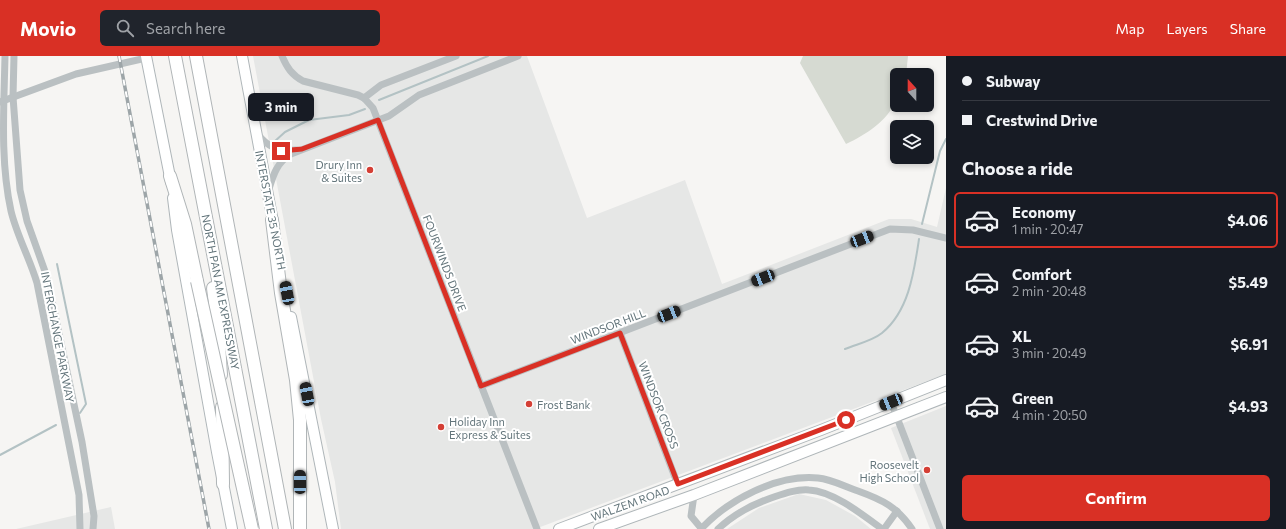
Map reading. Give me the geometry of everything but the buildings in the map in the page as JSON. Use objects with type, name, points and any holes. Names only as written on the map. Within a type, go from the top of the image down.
[{"type":"highway","name":"NORTH PAN AM EXPRESSWAY","points":[[175,56],[200,189],[216,261],[266,529]]},
{"type":"highway","name":"NORTH PAN AM EXPRESSWAY","points":[[196,56],[285,529]]},
{"type":"highway","points":[[170,176],[185,224],[252,529]]},
{"type":"highway","points":[[200,189],[206,250],[218,328],[223,484]]},
{"type":"highway","points":[[272,220],[281,293],[291,345],[298,397],[300,529]]},
{"type":"main road","name":"INTERSTATE 35 NORTH","points":[[242,56],[272,220],[333,529]]},
{"type":"main road","points":[[146,57],[170,176],[177,230],[232,529]]},
{"type":"main road","name":"WALZEM ROAD","points":[[559,529],[946,380]]},
{"type":"main road","name":"WALZEM ROAD","points":[[599,529],[694,495],[896,418],[946,397]]},
{"type":"main road","points":[[631,518],[676,494],[679,490],[678,484]]},
{"type":"street","name":"INTERCHANGE PARKWAY","points":[[5,56],[1,101],[6,181],[11,212],[37,283],[79,495],[80,529]]},
{"type":"street","name":"INTERCHANGE PARKWAY","points":[[14,56],[13,97],[20,190],[27,221],[47,277],[82,442],[94,516],[93,529]]},
{"type":"street","points":[[282,56],[288,70],[303,81],[351,93],[364,98],[372,90],[381,85],[456,56]]},
{"type":"street","points":[[268,195],[276,169],[281,162],[302,149],[378,120],[396,112],[424,93],[518,56]]},
{"type":"street","points":[[1,101],[76,74],[146,57]]},
{"type":"street","name":"FOURWINDS DRIVE","points":[[364,98],[373,108],[378,120],[537,529]]},
{"type":"street","points":[[255,130],[264,142],[275,149],[302,149]]},
{"type":"street","name":"WINDSOR HILL","points":[[481,386],[890,229],[913,230],[946,238]]},
{"type":"street","name":"WINDSOR CROSS","points":[[620,333],[678,484]]},
{"type":"street","points":[[891,402],[940,529]]},
{"type":"street","points":[[694,495],[691,516],[701,529],[730,504],[750,493],[786,480],[802,477],[820,478],[884,500],[897,511],[912,529]]},
{"type":"street","points":[[718,529],[754,504],[792,491],[810,490],[826,494],[846,504],[883,529],[897,511]]},
{"type":"shaded area","points":[[253,56],[527,56],[587,218],[685,180],[722,284],[889,219],[911,219],[937,227],[946,188],[946,374],[535,529],[341,529],[335,482],[321,419]]},
{"type":"shaded area","points":[[803,56],[908,56],[907,68],[890,68],[890,110],[882,121],[868,132],[846,144],[800,63]]},
{"type":"shaded area","name":"Roosevelt High School","points":[[946,406],[946,529],[930,529],[891,428]]},
{"type":"shaded area","points":[[799,494],[826,500],[855,516],[871,529],[727,529],[759,508]]},
{"type":"shaded area","points":[[111,507],[115,529],[16,529]]},
{"type":"waterway","points":[[379,100],[488,56]]},
{"type":"waterway","points":[[274,142],[285,132],[309,120],[349,115],[365,109]]},
{"type":"waterway","points":[[922,224],[940,151],[946,139]]},
{"type":"waterway","points":[[845,349],[878,336],[891,324],[898,314],[909,290],[919,239]]},
{"type":"waterway","points":[[57,264],[86,404],[80,413]]},
{"type":"waterway","points":[[0,455],[56,425]]},
{"type":"railway","points":[[119,56],[209,529]]},
{"type":"place","name":"Drury Inn & Suites","points":[[370,170]]},
{"type":"place","name":"Frost Bank","points":[[529,404]]},
{"type":"place","name":"Holiday Inn Express & Suites","points":[[441,427]]},
{"type":"place","name":"Roosevelt High School","points":[[927,470]]},
{"type":"route","points":[[281,151],[302,149],[378,120],[481,386],[620,333],[678,484],[846,420]]}]
